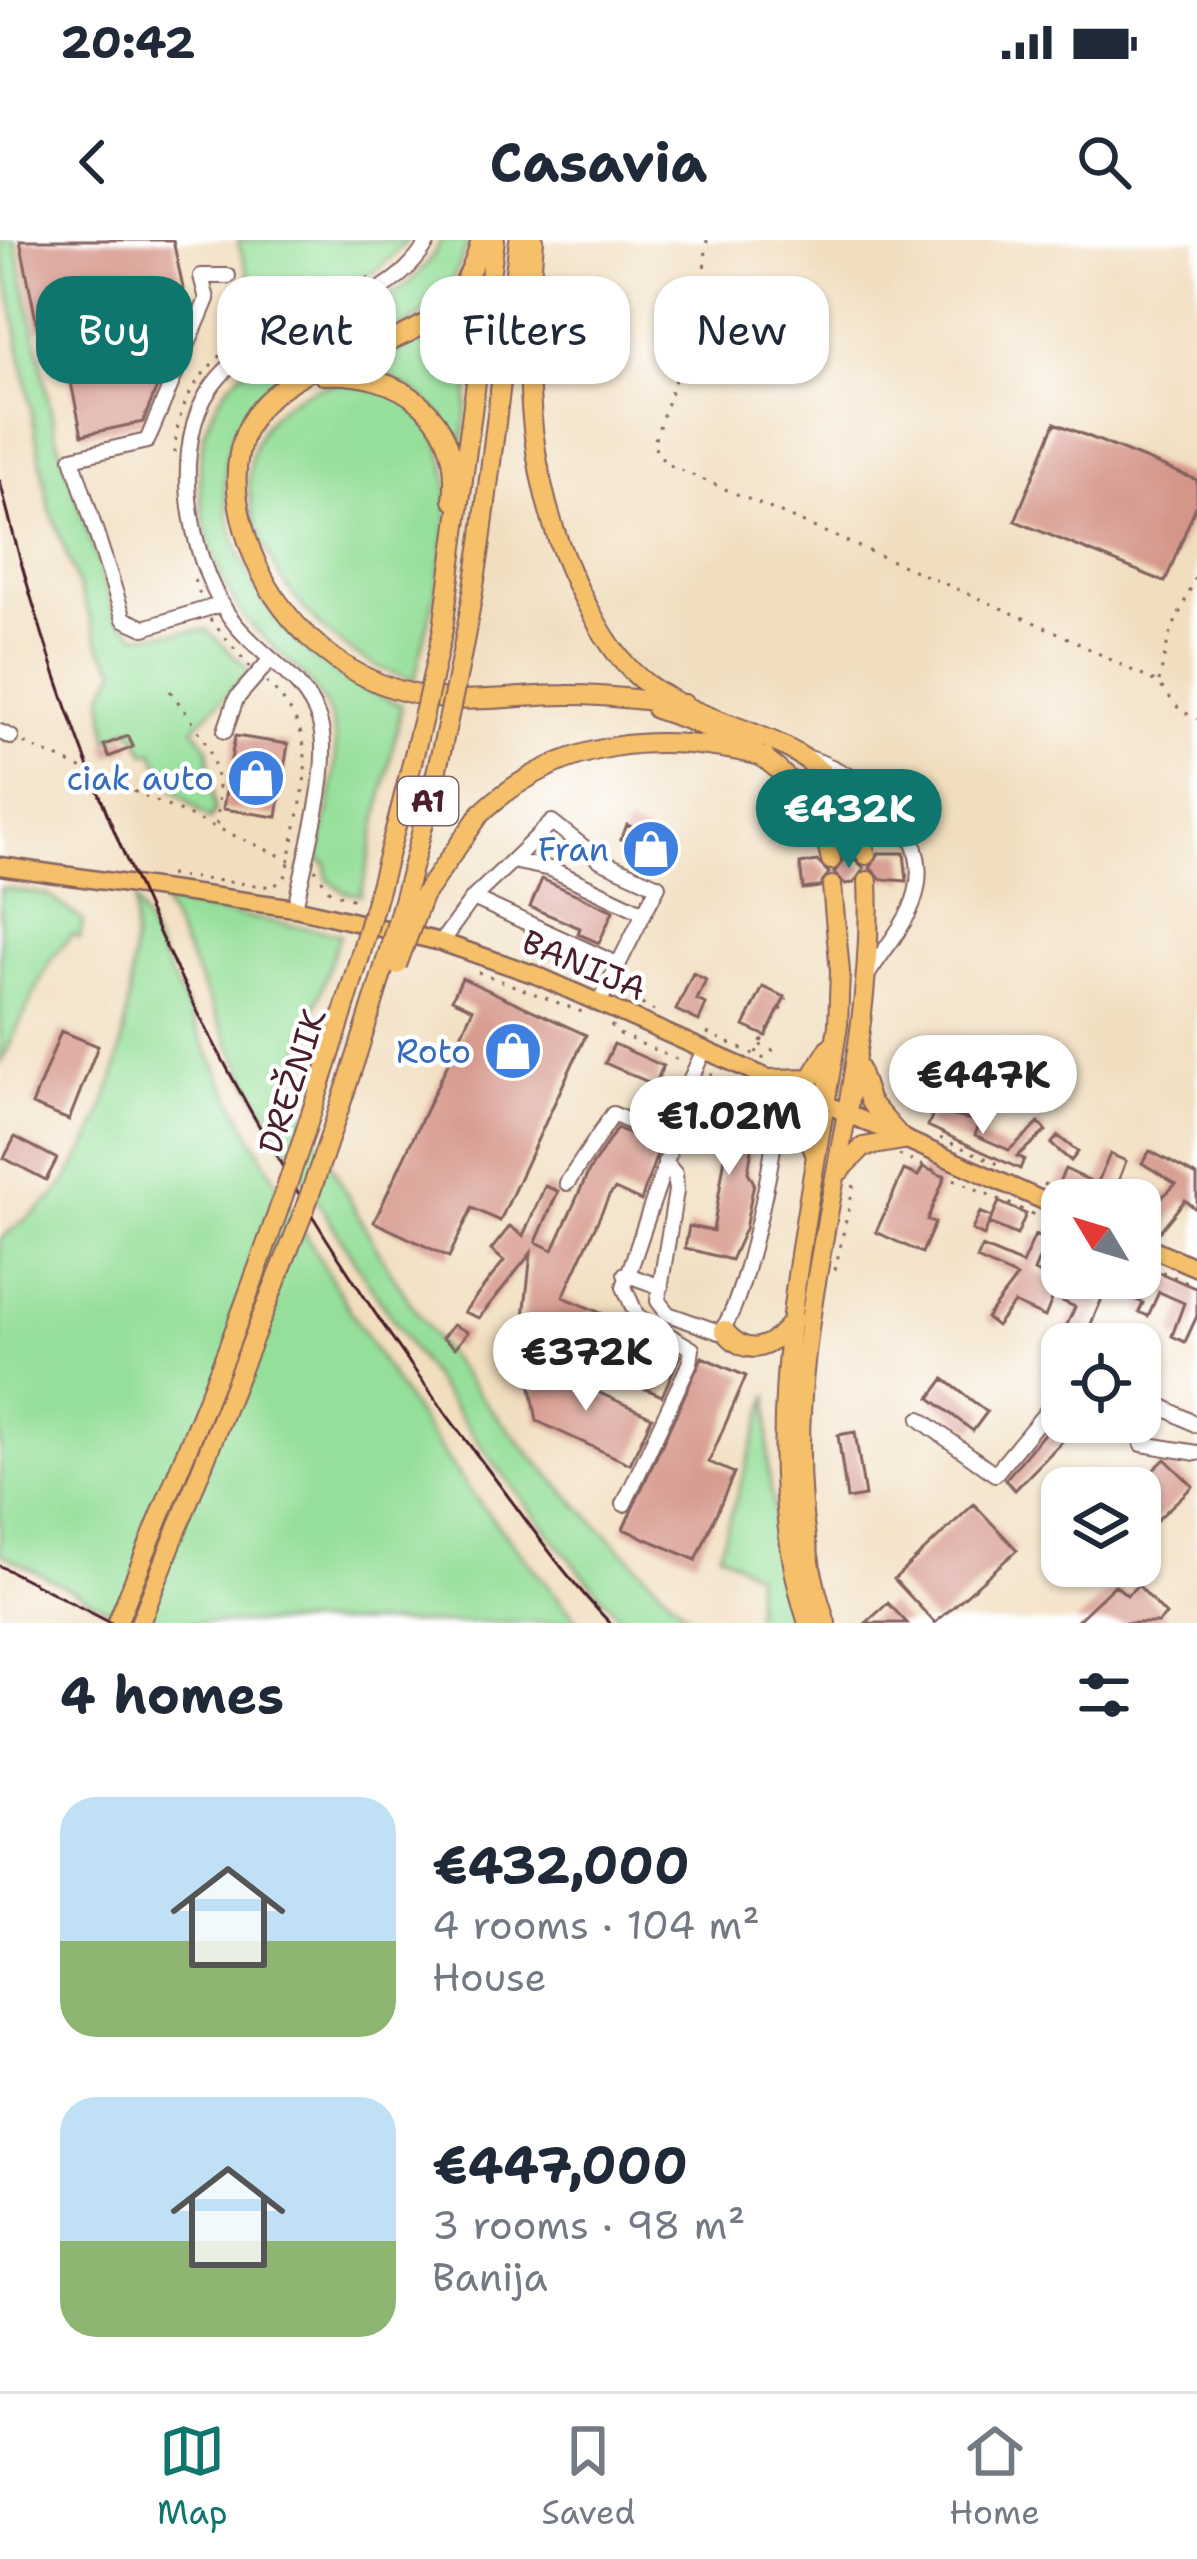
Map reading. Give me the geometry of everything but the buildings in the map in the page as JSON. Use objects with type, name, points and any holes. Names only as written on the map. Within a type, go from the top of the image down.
[{"type":"highway","points":[[396,341],[436,318],[465,283],[481,240]]},
{"type":"highway","name":"A1","points":[[459,538],[495,240]]},
{"type":"highway","name":"DREŽNIK","points":[[140,1623],[284,1267],[357,1056],[428,802],[481,542],[519,240]]},
{"type":"highway","points":[[534,240],[527,407],[546,506],[562,552],[602,633],[642,680],[685,704],[759,731],[798,754],[854,815],[866,855]]},
{"type":"highway","points":[[292,384],[274,394],[254,416],[241,444],[235,475],[254,558],[279,605],[303,633],[368,678],[432,698],[568,694],[685,704]]},
{"type":"highway","points":[[388,384],[415,395],[440,423],[455,465],[451,520],[459,538]]},
{"type":"highway","name":"DREŽNIK","points":[[117,1623],[278,1216],[350,1004],[421,732],[459,538]]},
{"type":"highway","points":[[629,700],[707,727],[785,772],[816,812],[831,860]]},
{"type":"highway","points":[[357,1056],[375,1033],[423,896],[481,813],[527,776],[607,745],[679,742],[765,758]]},
{"type":"highway","points":[[815,1618],[799,1421],[869,973],[868,881]]},
{"type":"highway","points":[[815,1618],[790,1549],[782,1407],[795,1316],[837,1172],[826,1106],[840,972],[832,886]]},
{"type":"highway","points":[[766,1079],[811,1078],[826,1057],[838,1025]]},
{"type":"highway","points":[[837,1172],[862,1147],[897,1146],[870,1102],[856,1056]]},
{"type":"highway","points":[[766,1079],[808,1126],[837,1172]]},
{"type":"highway","points":[[724,1330],[735,1343],[757,1349],[779,1339],[795,1316]]},
{"type":"main road","name":"BANIJA","points":[[0,866],[295,908],[441,942],[704,1050],[848,1115],[897,1146],[1041,1201]]},
{"type":"main road","points":[[1161,1252],[1197,1268]]},
{"type":"street","points":[[295,908],[294,862],[323,734],[306,695],[222,604],[201,548],[190,481],[191,441],[202,404],[240,355],[386,287],[417,260],[429,240]]},
{"type":"street","points":[[217,276],[201,276],[207,299],[147,441],[72,458],[124,619],[144,628],[222,604]]},
{"type":"street","points":[[225,731],[230,709],[271,658]]},
{"type":"street","points":[[798,754],[830,765],[874,792],[904,822],[914,840],[911,907],[869,973]]},
{"type":"street","points":[[441,942],[473,898],[552,821],[600,860],[658,886],[598,1010]]},
{"type":"street","points":[[512,861],[551,869],[644,913]]},
{"type":"street","points":[[473,898],[617,964]]},
{"type":"street","points":[[624,1504],[692,1349],[637,1316],[626,1297],[625,1274],[673,1142],[681,1100],[704,1050]]},
{"type":"street","points":[[567,1183],[613,1114],[673,1142]]},
{"type":"street","points":[[665,1162],[674,1174],[676,1191],[658,1301],[668,1313],[708,1331],[724,1330],[757,1240],[774,1141]]},
{"type":"street","points":[[625,1274],[661,1287]]},
{"type":"street","points":[[1161,1406],[1197,1425]]},
{"type":"street","points":[[920,1419],[995,1474],[1041,1418]]},
{"type":"street","points":[[1142,1444],[1197,1453]]},
{"type":"path","points":[[707,240],[701,302],[653,445],[665,463],[938,578],[1159,684],[1180,710],[1197,719]]},
{"type":"path","points":[[375,276],[382,273]]},
{"type":"path","points":[[1159,684],[1169,636],[1197,574]]},
{"type":"path","points":[[165,876],[273,887],[294,862],[305,738],[296,715],[212,624]]},
{"type":"path","points":[[170,691],[214,750],[220,796],[216,831]]},
{"type":"path","points":[[5,734],[294,862]]},
{"type":"path","points":[[478,972],[598,1010]]},
{"type":"path","points":[[755,1055],[787,999]]},
{"type":"path","points":[[611,1025],[621,1035],[688,1065]]},
{"type":"path","points":[[762,1040],[780,1054]]},
{"type":"path","points":[[702,1072],[779,1105]]},
{"type":"path","points":[[924,1131],[1012,1170]]},
{"type":"path","points":[[897,1146],[1041,1217]]},
{"type":"path","points":[[834,1273],[837,1172]]},
{"type":"path","points":[[1029,1178],[1041,1183]]},
{"type":"path","points":[[1161,1271],[1197,1287]]},
{"type":"green space","points":[[0,240],[15,240],[36,340],[36,384],[45,384],[56,435],[116,618],[138,635],[207,630],[250,671],[194,728],[208,748],[215,811],[210,820],[166,782],[153,751],[146,754],[131,728],[108,740],[103,694],[117,669],[101,648],[49,506]]},
{"type":"green space","points":[[237,240],[408,240],[379,269],[363,276],[249,276]]},
{"type":"green space","points":[[441,240],[469,240],[454,276],[420,276],[420,316],[396,330],[396,291],[420,271]]},
{"type":"green space","points":[[420,338],[420,384],[469,384],[462,458],[447,426],[427,401],[396,381],[396,351]]},
{"type":"green space","points":[[231,384],[274,384],[243,416],[231,441],[226,469],[232,531],[244,565],[272,613],[308,652],[352,682],[402,705],[361,895],[344,892],[327,879],[326,863],[318,861],[335,769],[330,716],[314,688],[246,619],[232,599],[211,547],[200,489],[200,460],[213,410]]},
{"type":"green space","points":[[339,384],[382,388],[400,395],[427,420],[442,452],[448,489],[446,528],[415,680],[363,659],[318,623],[282,578],[258,529],[249,479],[259,435],[291,401]]},
{"type":"green space","points":[[0,888],[48,895],[83,921],[80,938],[72,934],[50,961],[0,1065]]},
{"type":"green space","points":[[135,899],[239,1112],[355,1319],[457,1473],[579,1623],[135,1623],[0,1553],[0,1239],[58,1192],[100,1117],[127,1011]]},
{"type":"green space","points":[[163,902],[340,934],[290,1084],[351,1203],[420,1317],[482,1399],[550,1476],[696,1623],[625,1623],[470,1431],[377,1295],[290,1155],[227,1039]]},
{"type":"green space","points":[[769,1394],[768,1469],[789,1623],[750,1623],[755,1621],[755,1574],[719,1552]]},
{"type":"railway","points":[[0,481],[36,614],[80,745],[132,873],[191,999],[328,1241],[405,1356],[546,1547],[610,1623]]},
{"type":"railway","points":[[0,1566],[111,1623]]},
{"type":"place","name":"ciak auto","points":[[256,778]]},
{"type":"place","name":"Fran","points":[[651,849]]},
{"type":"place","name":"Roto","points":[[513,1051]]}]
